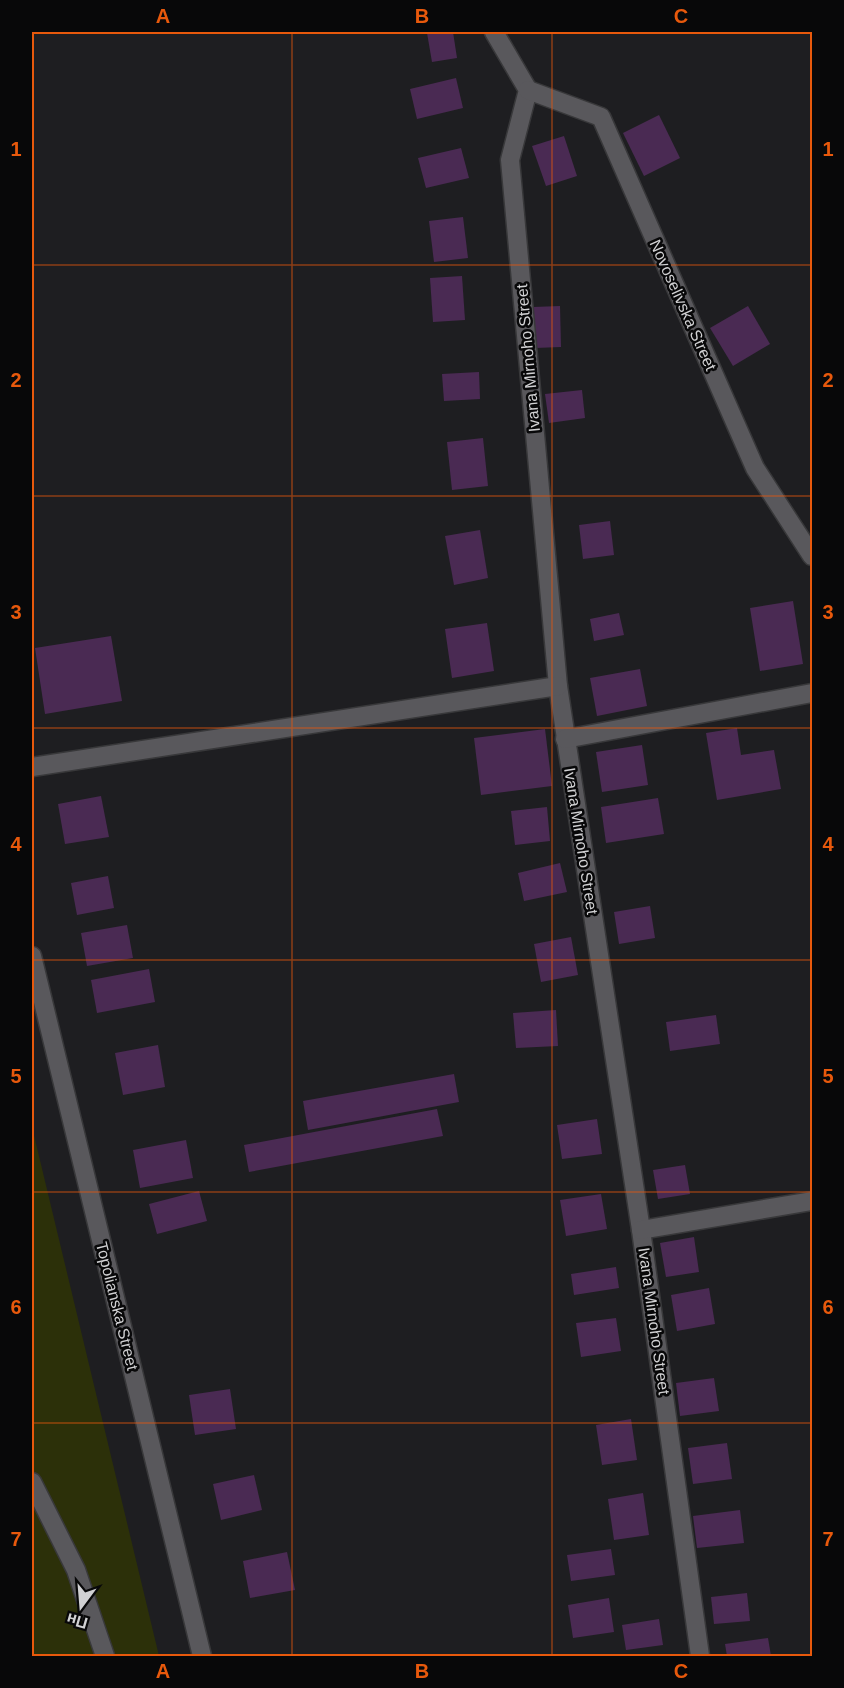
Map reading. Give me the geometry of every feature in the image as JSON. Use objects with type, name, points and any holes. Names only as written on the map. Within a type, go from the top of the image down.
[{"type":"street","points":[[494,32],[528,90]]},
{"type":"street","name":"Novoselivska Street","points":[[528,90],[601,117],[755,468],[813,556]]},
{"type":"street","name":"Ivana Mirnoho Street","points":[[528,90],[510,160],[558,686],[641,1230],[700,1656]]},
{"type":"street","points":[[32,767],[558,686]]},
{"type":"street","points":[[565,739],[813,693]]},
{"type":"street","name":"Topolianska Street","points":[[32,956],[202,1656]]},
{"type":"street","points":[[641,1230],[813,1202]]},
{"type":"street","points":[[32,1482],[76,1570],[105,1656]]},
{"type":"green space","points":[[32,1127],[159,1656],[32,1656]]},
{"type":"building","points":[[453,32],[457,58],[432,62],[427,33]]},
{"type":"building","points":[[456,78],[463,108],[417,119],[410,89]]},
{"type":"building","points":[[659,115],[680,158],[644,176],[623,133]]},
{"type":"building","points":[[564,136],[577,176],[546,186],[532,146]]},
{"type":"building","points":[[461,148],[469,178],[426,188],[418,158]]},
{"type":"building","points":[[463,217],[468,258],[434,262],[429,221]]},
{"type":"building","points":[[462,276],[465,320],[433,322],[430,278]]},
{"type":"building","points":[[560,306],[561,347],[535,348],[533,307]]},
{"type":"building","points":[[748,306],[770,344],[733,366],[710,328]]},
{"type":"building","points":[[479,372],[480,399],[444,401],[442,374]]},
{"type":"building","points":[[582,390],[585,418],[549,423],[545,394]]},
{"type":"building","points":[[483,438],[488,486],[452,490],[447,442]]},
{"type":"building","points":[[610,521],[614,555],[583,559],[579,525]]},
{"type":"building","points":[[480,530],[488,578],[454,585],[445,536]]},
{"type":"building","points":[[793,601],[803,664],[760,671],[750,608]]},
{"type":"building","points":[[619,613],[624,635],[594,641],[590,619]]},
{"type":"building","points":[[487,623],[494,671],[452,678],[445,629]]},
{"type":"building","points":[[111,636],[122,701],[45,714],[35,648]]},
{"type":"building","points":[[640,669],[647,706],[597,716],[590,678]]},
{"type":"building","points":[[737,728],[741,755],[774,750],[781,789],[717,800],[706,733]]},
{"type":"building","points":[[545,729],[552,786],[481,795],[474,738]]},
{"type":"building","points":[[642,745],[648,785],[602,792],[596,752]]},
{"type":"building","points":[[101,796],[109,837],[65,844],[58,804]]},
{"type":"building","points":[[658,798],[664,834],[606,843],[601,807]]},
{"type":"building","points":[[547,807],[550,841],[515,845],[511,811]]},
{"type":"building","points":[[560,863],[567,892],[524,901],[518,873]]},
{"type":"building","points":[[108,876],[114,908],[77,915],[71,883]]},
{"type":"building","points":[[650,906],[655,938],[619,944],[614,912]]},
{"type":"building","points":[[127,925],[133,958],[87,966],[81,933]]},
{"type":"building","points":[[571,937],[578,975],[541,982],[534,944]]},
{"type":"building","points":[[149,969],[155,1002],[97,1013],[91,980]]},
{"type":"building","points":[[556,1010],[558,1046],[516,1048],[513,1013]]},
{"type":"building","points":[[716,1015],[720,1044],[670,1051],[666,1022]]},
{"type":"building","points":[[158,1045],[165,1087],[123,1095],[115,1053]]},
{"type":"building","points":[[454,1074],[459,1102],[308,1130],[303,1101]]},
{"type":"building","points":[[437,1109],[443,1136],[249,1172],[244,1145]]},
{"type":"building","points":[[597,1119],[602,1154],[562,1159],[557,1125]]},
{"type":"building","points":[[186,1140],[193,1178],[140,1188],[133,1150]]},
{"type":"building","points":[[685,1165],[690,1194],[658,1199],[653,1170]]},
{"type":"building","points":[[199,1191],[207,1221],[157,1234],[149,1204]]},
{"type":"building","points":[[601,1194],[607,1229],[566,1236],[560,1200]]},
{"type":"building","points":[[694,1237],[699,1272],[666,1277],[660,1243]]},
{"type":"building","points":[[616,1267],[619,1288],[574,1295],[571,1274]]},
{"type":"building","points":[[709,1288],[715,1324],[677,1331],[671,1295]]},
{"type":"building","points":[[616,1318],[621,1351],[581,1357],[576,1323]]},
{"type":"building","points":[[714,1378],[719,1411],[680,1416],[676,1383]]},
{"type":"building","points":[[230,1389],[236,1429],[195,1435],[189,1395]]},
{"type":"building","points":[[631,1419],[637,1460],[602,1465],[596,1425]]},
{"type":"building","points":[[727,1443],[732,1479],[693,1484],[688,1448]]},
{"type":"building","points":[[254,1475],[262,1510],[221,1520],[213,1484]]},
{"type":"building","points":[[643,1493],[649,1535],[614,1540],[608,1499]]},
{"type":"building","points":[[740,1510],[744,1543],[697,1548],[693,1516]]},
{"type":"building","points":[[611,1549],[615,1575],[571,1581],[567,1555]]},
{"type":"building","points":[[287,1552],[295,1590],[250,1598],[243,1561]]},
{"type":"building","points":[[747,1593],[750,1621],[714,1624],[711,1597]]},
{"type":"building","points":[[609,1598],[614,1632],[573,1638],[568,1605]]},
{"type":"building","points":[[659,1619],[663,1645],[626,1650],[622,1625]]},
{"type":"building","points":[[768,1638],[771,1656],[727,1656],[725,1644]]}]
